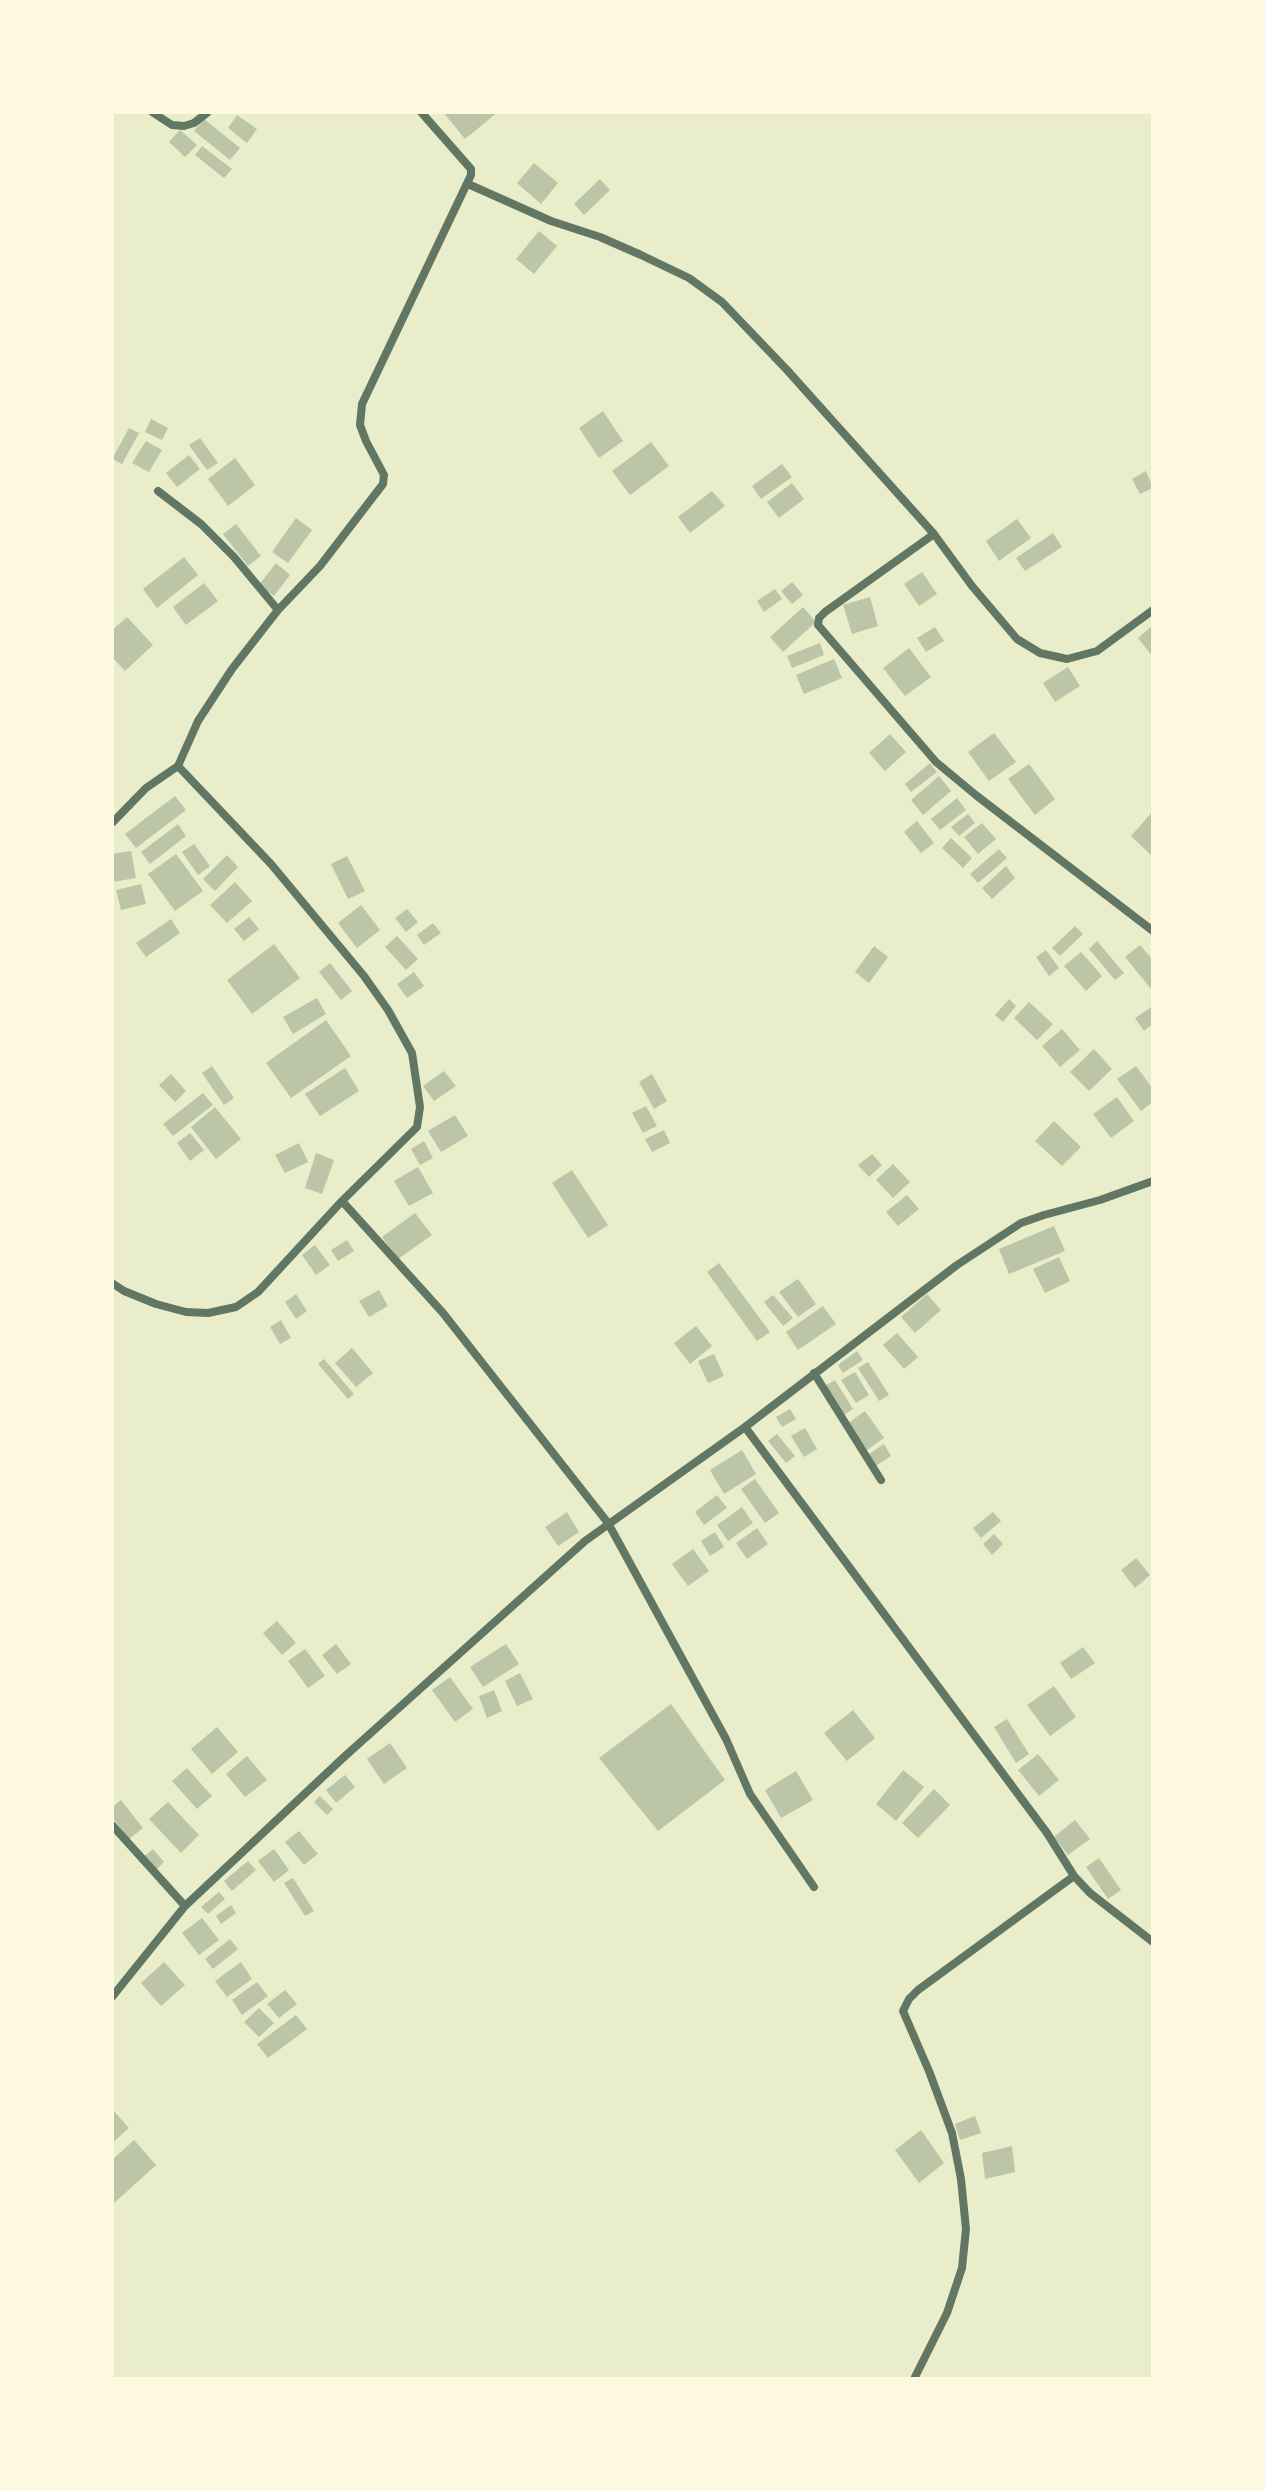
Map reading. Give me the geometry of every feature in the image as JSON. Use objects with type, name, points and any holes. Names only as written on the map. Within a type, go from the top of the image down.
[{"type":"street","points":[[152,112],[172,125],[184,126],[194,123],[208,112]]},
{"type":"street","points":[[112,823],[146,788],[178,766],[198,721],[232,669],[278,610],[320,566],[383,484],[384,475],[360,425],[362,404],[468,184],[471,169],[421,112]]},
{"type":"street","points":[[468,184],[551,221],[641,255],[689,278],[722,302],[934,534],[972,586],[1017,639],[1040,653],[1067,659],[1097,651],[1153,610]]},
{"type":"street","points":[[158,491],[201,524],[234,557],[278,610]]},
{"type":"street","points":[[934,534],[825,612],[819,618],[821,632],[936,762],[1153,931]]},
{"type":"street","points":[[112,1283],[156,1304],[186,1312],[208,1313],[236,1307],[258,1292],[342,1201],[417,1127],[420,1107],[412,1053],[364,976],[271,864],[178,766]]},
{"type":"street","points":[[112,1997],[185,1906],[344,1757],[585,1541],[745,1427],[947,1272],[1021,1223],[1153,1181]]},
{"type":"street","points":[[342,1201],[443,1313],[608,1523],[726,1739],[750,1794],[814,1887]]},
{"type":"street","points":[[814,1373],[881,1480]]},
{"type":"street","points":[[745,1427],[1047,1833],[1074,1876],[1090,1893],[1153,1942]]},
{"type":"street","points":[[112,1825],[185,1906]]},
{"type":"street","points":[[914,2379],[947,2313],[962,2268],[966,2229],[952,2133],[903,2011],[918,1990],[1074,1876]]},
{"type":"building","points":[[443,112],[498,112],[465,139]]},
{"type":"building","points":[[237,115],[257,129],[247,143],[228,128]]},
{"type":"building","points":[[204,119],[240,148],[230,160],[194,131]]},
{"type":"building","points":[[180,130],[197,145],[185,157],[169,142]]},
{"type":"building","points":[[202,146],[232,169],[224,178],[195,155]]},
{"type":"building","points":[[534,163],[558,183],[541,204],[517,183]]},
{"type":"building","points":[[600,179],[610,190],[584,215],[574,204]]},
{"type":"building","points":[[539,231],[557,246],[534,274],[516,259]]},
{"type":"building","points":[[603,411],[623,441],[599,458],[579,428]]},
{"type":"building","points":[[151,419],[168,428],[162,440],[145,432]]},
{"type":"building","points":[[129,428],[139,433],[122,464],[112,459]]},
{"type":"building","points":[[200,438],[218,463],[207,470],[189,445]]},
{"type":"building","points":[[146,441],[162,450],[149,472],[132,463]]},
{"type":"building","points":[[651,442],[669,466],[630,495],[612,471]]},
{"type":"building","points":[[189,455],[200,469],[177,487],[166,473]]},
{"type":"building","points":[[235,458],[255,485],[228,506],[208,479]]},
{"type":"building","points":[[782,464],[792,477],[761,499],[752,486]]},
{"type":"building","points":[[1146,471],[1153,488],[1140,494],[1132,479]]},
{"type":"building","points":[[792,483],[804,499],[779,518],[767,502]]},
{"type":"building","points":[[712,491],[725,506],[690,533],[678,517]]},
{"type":"building","points":[[296,518],[312,530],[288,563],[272,552]]},
{"type":"building","points":[[1017,519],[1031,538],[999,561],[986,541]]},
{"type":"building","points":[[236,524],[261,556],[248,566],[223,534]]},
{"type":"building","points":[[1053,533],[1062,547],[1025,571],[1016,558]]},
{"type":"building","points":[[184,557],[198,575],[157,608],[143,589]]},
{"type":"building","points":[[276,563],[290,575],[274,596],[259,585]]},
{"type":"building","points":[[922,572],[937,594],[919,606],[904,584]]},
{"type":"building","points":[[792,582],[803,595],[792,604],[781,591]]},
{"type":"building","points":[[204,583],[218,601],[186,625],[173,607]]},
{"type":"building","points":[[775,589],[782,599],[764,612],[757,601]]},
{"type":"building","points":[[870,597],[878,626],[852,634],[843,605]]},
{"type":"building","points":[[803,607],[816,622],[783,652],[770,637]]},
{"type":"building","points":[[127,617],[153,645],[125,671],[112,657],[112,630]]},
{"type":"building","points":[[1153,625],[1153,657],[1138,638]]},
{"type":"building","points":[[935,627],[944,641],[926,652],[917,638]]},
{"type":"building","points":[[820,643],[824,655],[792,668],[787,656]]},
{"type":"building","points":[[909,648],[931,677],[905,696],[883,668]]},
{"type":"building","points":[[834,659],[842,678],[804,694],[796,675]]},
{"type":"building","points":[[1068,667],[1080,686],[1055,702],[1043,683]]},
{"type":"building","points":[[994,733],[1016,762],[989,781],[968,752]]},
{"type":"building","points":[[890,734],[906,752],[885,771],[869,753]]},
{"type":"building","points":[[930,763],[937,772],[911,792],[905,784]]},
{"type":"building","points":[[1029,764],[1055,799],[1035,815],[1008,779]]},
{"type":"building","points":[[939,776],[951,791],[923,815],[911,800]]},
{"type":"building","points":[[175,796],[186,810],[136,848],[125,834]]},
{"type":"building","points":[[957,798],[966,810],[940,830],[931,819]]},
{"type":"building","points":[[1153,811],[1153,857],[1131,836]]},
{"type":"building","points":[[968,814],[975,823],[959,836],[951,827]]},
{"type":"building","points":[[917,821],[934,843],[921,853],[904,832]]},
{"type":"building","points":[[982,823],[996,839],[978,854],[964,837]]},
{"type":"building","points":[[178,824],[186,836],[150,864],[141,852]]},
{"type":"building","points":[[951,838],[972,858],[963,868],[942,848]]},
{"type":"building","points":[[194,844],[210,866],[198,875],[182,852]]},
{"type":"building","points":[[999,849],[1007,858],[978,883],[970,874]]},
{"type":"building","points":[[131,851],[136,878],[112,882],[112,854]]},
{"type":"building","points":[[176,854],[203,891],[175,911],[148,874]]},
{"type":"building","points":[[227,855],[238,867],[215,891],[203,879]]},
{"type":"building","points":[[347,856],[365,891],[348,899],[331,864]]},
{"type":"building","points":[[1006,866],[1015,878],[992,899],[982,888]]},
{"type":"building","points":[[235,882],[252,901],[227,923],[210,905]]},
{"type":"building","points":[[141,884],[146,904],[121,910],[116,890]]},
{"type":"building","points":[[361,905],[380,930],[357,948],[338,923]]},
{"type":"building","points":[[407,909],[418,922],[406,932],[395,918]]},
{"type":"building","points":[[249,917],[259,929],[244,941],[234,929]]},
{"type":"building","points":[[171,919],[180,933],[146,957],[136,943]]},
{"type":"building","points":[[433,923],[441,933],[424,945],[417,935]]},
{"type":"building","points":[[1075,926],[1083,934],[1060,956],[1052,948]]},
{"type":"building","points":[[397,936],[418,959],[406,970],[385,947]]},
{"type":"building","points":[[1097,941],[1124,973],[1115,980],[1089,949]]},
{"type":"building","points":[[274,944],[300,978],[252,1014],[227,980]]},
{"type":"building","points":[[1140,945],[1153,960],[1151,989],[1125,957]]},
{"type":"building","points":[[874,946],[888,957],[869,983],[855,972]]},
{"type":"building","points":[[1046,950],[1059,968],[1049,976],[1036,957]]},
{"type":"building","points":[[1081,952],[1102,976],[1086,991],[1064,966]]},
{"type":"building","points":[[330,963],[352,991],[341,1000],[319,972]]},
{"type":"building","points":[[414,972],[424,986],[407,998],[397,984]]},
{"type":"building","points":[[317,998],[326,1014],[293,1034],[283,1017]]},
{"type":"building","points":[[1009,999],[1016,1006],[1003,1022],[995,1015]]},
{"type":"building","points":[[1029,1002],[1053,1024],[1037,1040],[1014,1018]]},
{"type":"building","points":[[1153,1006],[1153,1024],[1144,1031],[1135,1018]]},
{"type":"building","points":[[326,1020],[351,1056],[291,1098],[266,1063]]},
{"type":"building","points":[[1062,1029],[1080,1050],[1060,1067],[1042,1046]]},
{"type":"building","points":[[1094,1049],[1112,1069],[1089,1091],[1070,1072]]},
{"type":"building","points":[[212,1066],[234,1098],[224,1105],[202,1073]]},
{"type":"building","points":[[1136,1066],[1153,1089],[1153,1102],[1141,1111],[1117,1079]]},
{"type":"building","points":[[345,1068],[359,1091],[320,1116],[305,1094]]},
{"type":"building","points":[[444,1071],[456,1086],[434,1101],[423,1086]]},
{"type":"building","points":[[171,1074],[186,1091],[175,1102],[159,1085]]},
{"type":"building","points":[[652,1074],[667,1101],[654,1109],[639,1082]]},
{"type":"building","points":[[203,1093],[213,1105],[173,1136],[163,1124]]},
{"type":"building","points":[[1117,1097],[1134,1121],[1111,1138],[1093,1114]]},
{"type":"building","points":[[646,1106],[657,1126],[643,1133],[632,1113]]},
{"type":"building","points":[[215,1107],[241,1139],[216,1159],[191,1127]]},
{"type":"building","points":[[455,1115],[468,1136],[441,1152],[428,1131]]},
{"type":"building","points":[[1054,1121],[1081,1147],[1062,1166],[1035,1141]]},
{"type":"building","points":[[664,1130],[670,1143],[652,1152],[645,1139]]},
{"type":"building","points":[[190,1133],[204,1150],[190,1161],[177,1143]]},
{"type":"building","points":[[424,1141],[433,1158],[420,1165],[411,1149]]},
{"type":"building","points":[[299,1143],[308,1162],[285,1173],[275,1155]]},
{"type":"building","points":[[316,1153],[334,1160],[322,1194],[305,1188]]},
{"type":"building","points":[[872,1154],[882,1165],[869,1177],[858,1165]]},
{"type":"building","points":[[893,1164],[910,1182],[893,1198],[876,1180]]},
{"type":"building","points":[[418,1167],[433,1193],[409,1206],[394,1181]]},
{"type":"building","points":[[572,1170],[608,1225],[588,1238],[552,1183]]},
{"type":"building","points":[[907,1195],[919,1209],[898,1226],[886,1212]]},
{"type":"building","points":[[415,1213],[432,1235],[398,1259],[382,1237]]},
{"type":"building","points":[[1054,1226],[1065,1251],[1009,1274],[999,1249]]},
{"type":"building","points":[[347,1240],[354,1251],[338,1261],[331,1250]]},
{"type":"building","points":[[315,1245],[330,1265],[316,1275],[302,1255]]},
{"type":"building","points":[[1059,1257],[1070,1281],[1045,1293],[1033,1269]]},
{"type":"building","points":[[719,1263],[770,1332],[757,1341],[707,1272]]},
{"type":"building","points":[[798,1279],[816,1304],[798,1317],[779,1292]]},
{"type":"building","points":[[379,1290],[388,1306],[369,1317],[359,1301]]},
{"type":"building","points":[[296,1294],[307,1311],[296,1319],[285,1302]]},
{"type":"building","points":[[927,1294],[941,1310],[915,1333],[901,1317]]},
{"type":"building","points":[[773,1295],[793,1318],[783,1326],[764,1302]]},
{"type":"building","points":[[823,1306],[836,1324],[798,1350],[786,1332]]},
{"type":"building","points":[[281,1320],[291,1338],[280,1344],[270,1327]]},
{"type":"building","points":[[696,1326],[712,1346],[690,1364],[674,1343]]},
{"type":"building","points":[[897,1333],[918,1357],[904,1369],[883,1345]]},
{"type":"building","points":[[352,1348],[373,1373],[356,1387],[335,1363]]},
{"type":"building","points":[[857,1351],[863,1360],[843,1373],[838,1365]]},
{"type":"building","points":[[714,1354],[724,1376],[708,1383],[698,1361]]},
{"type":"building","points":[[324,1359],[354,1394],[348,1399],[318,1364]]},
{"type":"building","points":[[868,1362],[889,1395],[879,1401],[858,1368]]},
{"type":"building","points":[[855,1372],[869,1395],[856,1403],[841,1380]]},
{"type":"building","points":[[835,1380],[853,1409],[842,1416],[825,1386]]},
{"type":"building","points":[[790,1409],[796,1419],[782,1427],[776,1417]]},
{"type":"building","points":[[865,1411],[884,1438],[867,1450],[848,1423]]},
{"type":"building","points":[[805,1428],[817,1449],[804,1457],[791,1436]]},
{"type":"building","points":[[777,1434],[795,1456],[786,1463],[768,1441]]},
{"type":"building","points":[[884,1444],[891,1456],[876,1466],[869,1454]]},
{"type":"building","points":[[742,1450],[756,1474],[724,1494],[710,1470]]},
{"type":"building","points":[[755,1479],[779,1513],[765,1523],[741,1489]]},
{"type":"building","points":[[717,1495],[727,1508],[704,1525],[695,1512]]},
{"type":"building","points":[[742,1507],[753,1523],[728,1541],[717,1525]]},
{"type":"building","points":[[567,1512],[579,1532],[558,1546],[545,1527]]},
{"type":"building","points":[[993,1512],[1001,1521],[981,1538],[973,1528]]},
{"type":"building","points":[[757,1528],[768,1544],[747,1559],[736,1543]]},
{"type":"building","points":[[715,1532],[724,1547],[710,1556],[701,1541]]},
{"type":"building","points":[[994,1534],[1003,1544],[992,1555],[983,1544]]},
{"type":"building","points":[[693,1549],[709,1571],[688,1586],[672,1564]]},
{"type":"building","points":[[1136,1558],[1150,1575],[1135,1588],[1121,1570]]},
{"type":"building","points":[[277,1621],[296,1643],[282,1655],[263,1633]]},
{"type":"building","points":[[336,1644],[351,1664],[337,1674],[322,1655]]},
{"type":"building","points":[[506,1644],[519,1664],[483,1687],[470,1667]]},
{"type":"building","points":[[1083,1647],[1095,1663],[1071,1679],[1060,1663]]},
{"type":"building","points":[[305,1649],[325,1676],[308,1688],[288,1661]]},
{"type":"building","points":[[520,1673],[533,1699],[517,1706],[505,1681]]},
{"type":"building","points":[[450,1677],[473,1709],[455,1722],[432,1690]]},
{"type":"building","points":[[1054,1686],[1076,1717],[1050,1736],[1027,1705]]},
{"type":"building","points":[[494,1690],[502,1711],[487,1718],[479,1696]]},
{"type":"building","points":[[671,1704],[725,1780],[658,1831],[599,1758]]},
{"type":"building","points":[[853,1710],[875,1738],[847,1761],[824,1733]]},
{"type":"building","points":[[1007,1719],[1029,1754],[1016,1763],[994,1727]]},
{"type":"building","points":[[217,1727],[238,1752],[212,1774],[191,1749]]},
{"type":"building","points":[[390,1743],[407,1768],[384,1784],[367,1759]]},
{"type":"building","points":[[1038,1754],[1059,1780],[1039,1796],[1018,1770]]},
{"type":"building","points":[[247,1756],[267,1780],[245,1797],[226,1774]]},
{"type":"building","points":[[187,1768],[212,1796],[197,1809],[172,1781]]},
{"type":"building","points":[[903,1770],[924,1787],[896,1821],[876,1804]]},
{"type":"building","points":[[796,1771],[813,1800],[781,1818],[765,1790]]},
{"type":"building","points":[[345,1775],[355,1787],[336,1803],[326,1790]]},
{"type":"building","points":[[934,1789],[950,1805],[918,1838],[902,1823]]},
{"type":"building","points":[[320,1796],[333,1809],[327,1815],[314,1802]]},
{"type":"building","points":[[121,1800],[143,1828],[129,1839],[112,1817],[112,1807]]},
{"type":"building","points":[[168,1802],[199,1835],[181,1853],[149,1819]]},
{"type":"building","points":[[1075,1820],[1090,1839],[1068,1855],[1054,1837]]},
{"type":"building","points":[[299,1831],[318,1854],[304,1865],[285,1842]]},
{"type":"building","points":[[153,1849],[164,1862],[154,1872],[142,1858]]},
{"type":"building","points":[[274,1849],[289,1870],[274,1882],[258,1861]]},
{"type":"building","points":[[1099,1858],[1121,1890],[1108,1899],[1086,1867]]},
{"type":"building","points":[[248,1861],[256,1870],[232,1891],[224,1881]]},
{"type":"building","points":[[293,1878],[314,1911],[305,1916],[284,1883]]},
{"type":"building","points":[[219,1892],[225,1899],[208,1914],[201,1907]]},
{"type":"building","points":[[231,1905],[236,1913],[221,1924],[216,1916]]},
{"type":"building","points":[[202,1918],[219,1940],[199,1955],[182,1933]]},
{"type":"building","points":[[230,1939],[238,1949],[213,1969],[205,1959]]},
{"type":"building","points":[[164,1962],[185,1985],[161,2006],[141,1983]]},
{"type":"building","points":[[241,1962],[252,1979],[227,1997],[215,1981]]},
{"type":"building","points":[[257,1982],[268,1996],[242,2015],[232,2000]]},
{"type":"building","points":[[285,1990],[297,2004],[279,2018],[267,2004]]},
{"type":"building","points":[[259,2008],[274,2023],[259,2037],[244,2022]]},
{"type":"building","points":[[296,2015],[307,2029],[268,2058],[257,2044]]},
{"type":"building","points":[[112,2109],[129,2128],[112,2143]]},
{"type":"building","points":[[975,2116],[981,2133],[960,2140],[955,2124]]},
{"type":"building","points":[[921,2130],[944,2163],[919,2183],[895,2150]]},
{"type":"building","points":[[134,2140],[156,2165],[112,2205],[112,2160]]},
{"type":"building","points":[[1012,2146],[1015,2172],[985,2179],[982,2153]]}]
